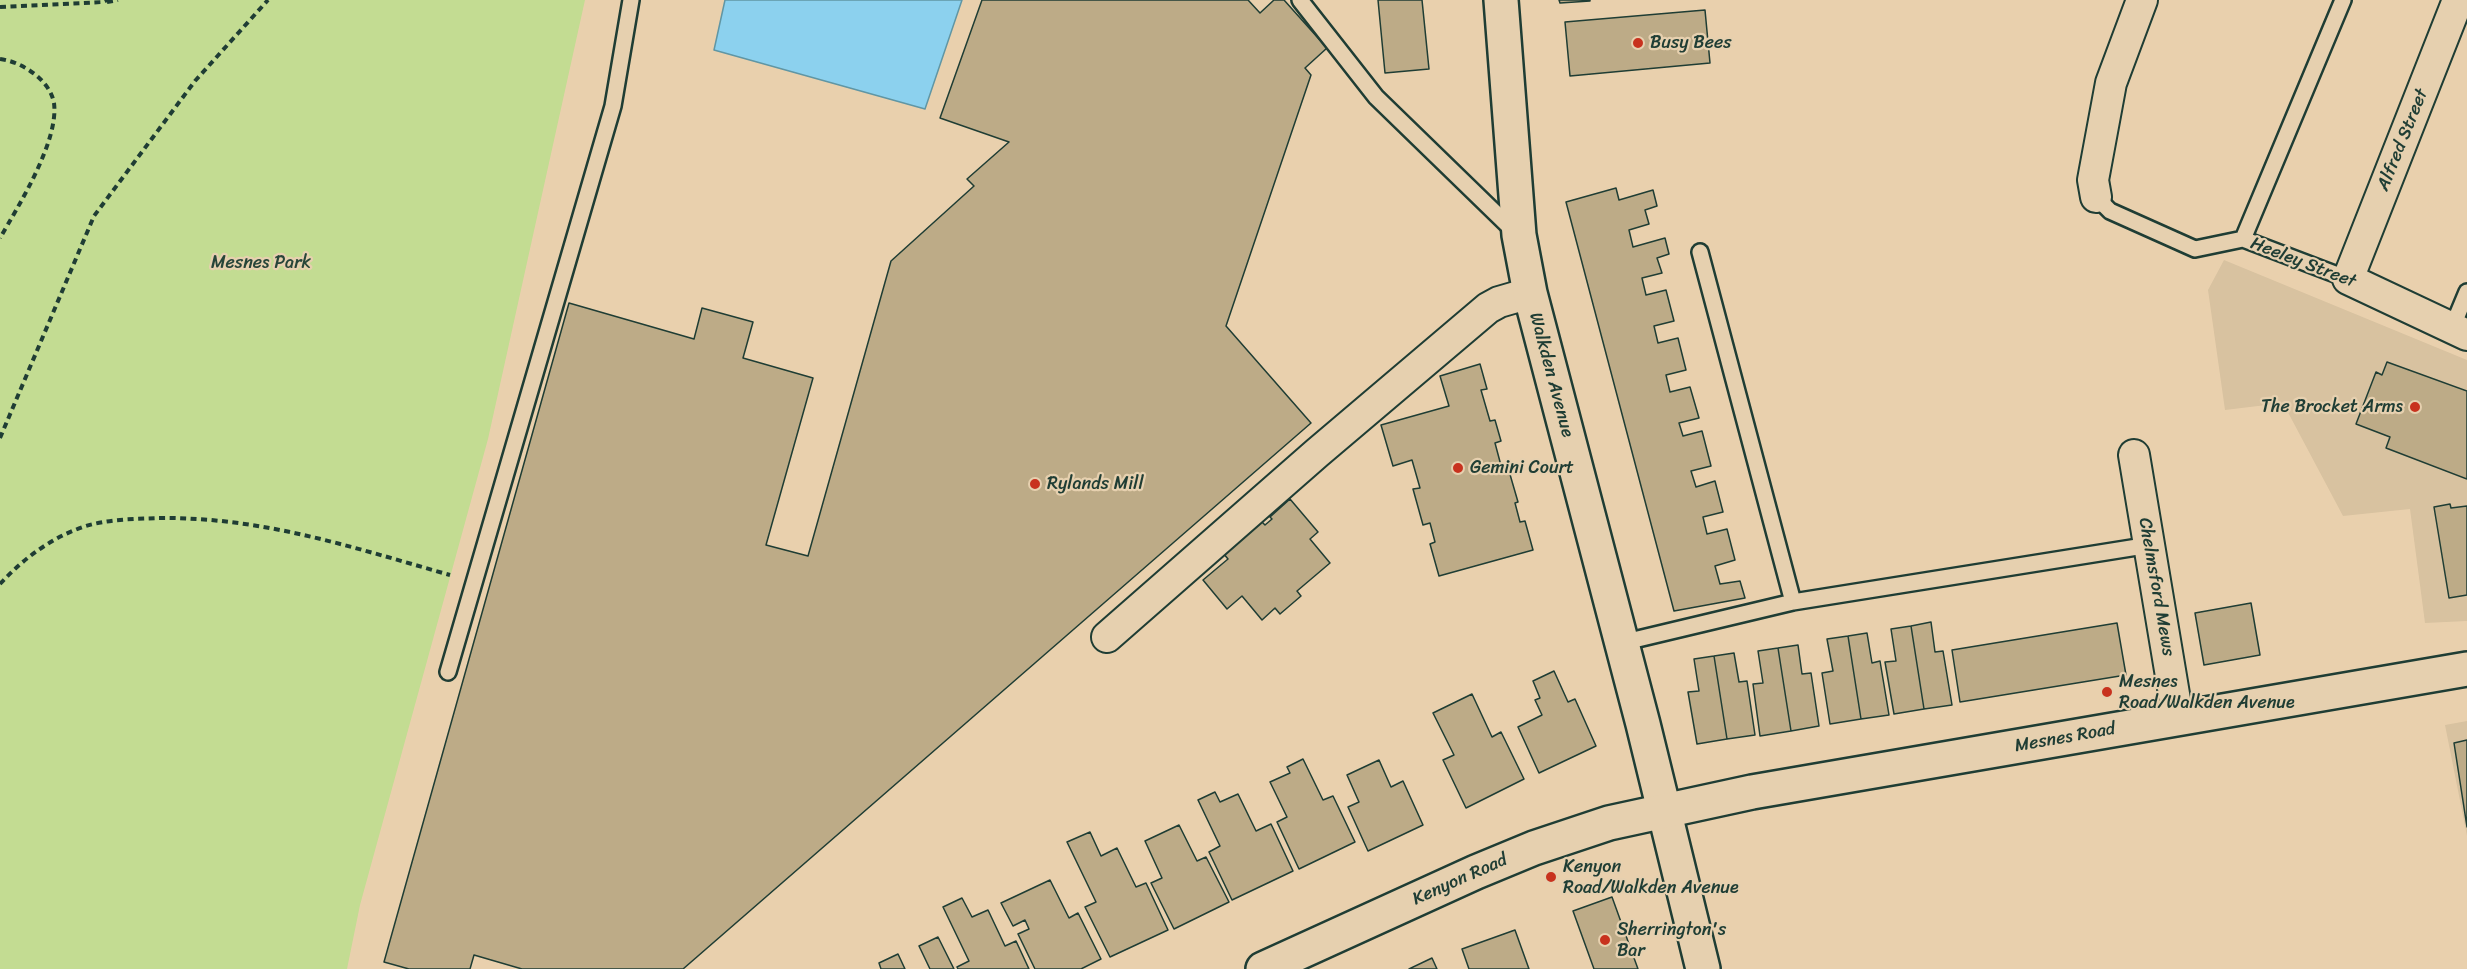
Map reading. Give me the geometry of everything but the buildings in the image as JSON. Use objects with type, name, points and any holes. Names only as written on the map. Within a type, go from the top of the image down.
[{"type":"main road","name":"Walkden Avenue","points":[[1501,0],[1519,235],[1530,293],[1665,812],[1703,969]]},
{"type":"main road","name":"Mesnes Road","points":[[1665,812],[1752,792],[2467,669]]},
{"type":"main road","name":"Kenyon Road","points":[[1263,969],[1534,848],[1609,823],[1665,812]]},
{"type":"street","name":"Heeley Street","points":[[2096,197],[2093,180],[2111,83],[2142,0]]},
{"type":"street","name":"Alfred Street","points":[[2348,279],[2458,0]]},
{"type":"street","name":"Heeley Street","points":[[2348,279],[2460,331]]},
{"type":"street","points":[[1107,637],[1317,453],[1488,308],[1499,302],[1530,293]]},
{"type":"street","name":"Chelmsford Mews","points":[[2134,455],[2178,718]]},
{"type":"lane","points":[[448,672],[613,106],[631,0]]},
{"type":"lane","points":[[1300,0],[1376,97],[1519,235]]},
{"type":"lane","points":[[2243,239],[2343,0]]},
{"type":"lane","name":"Heeley Street","points":[[2096,197],[2110,212],[2195,249],[2243,239],[2348,279]]},
{"type":"lane","points":[[1700,252],[1793,602]]},
{"type":"lane","points":[[2460,331],[2467,292]]},
{"type":"lane","points":[[1621,643],[1793,602],[2150,545]]},
{"type":"path","points":[[0,7],[118,0]]},
{"type":"path","points":[[0,438],[94,216],[195,81],[268,0]]},
{"type":"path","points":[[0,59],[19,64],[31,71],[46,86],[54,104],[52,128],[32,181],[0,238]]},
{"type":"path","points":[[0,584],[16,566],[43,547],[88,526],[114,520],[184,518],[239,522],[300,533],[475,582]]},
{"type":"shaded area","points":[[2224,260],[2467,360],[2467,621],[2425,623],[2410,509],[2343,516],[2283,403],[2225,410],[2208,290]]},
{"type":"shaded area","points":[[2467,721],[2467,836],[2445,725]]},
{"type":"green space","name":"Mesnes Park","points":[[0,0],[585,0],[488,439],[360,905],[347,969],[0,969]]},
{"type":"water","points":[[725,0],[962,0],[925,109],[714,50]]},
{"type":"place","name":"Busy Bees","points":[[1638,43]]},
{"type":"place","name":"The Brocket Arms","points":[[2415,407]]},
{"type":"place","name":"Gemini Court","points":[[1458,468]]},
{"type":"place","name":"Rylands Mill","points":[[1035,484]]},
{"type":"place","name":"Mesnes Road/Walkden Avenue","points":[[2107,692]]},
{"type":"place","name":"Kenyon Road/Walkden Avenue","points":[[1551,877]]},
{"type":"place","name":"Sherrington's Bar","points":[[1605,940]]}]
